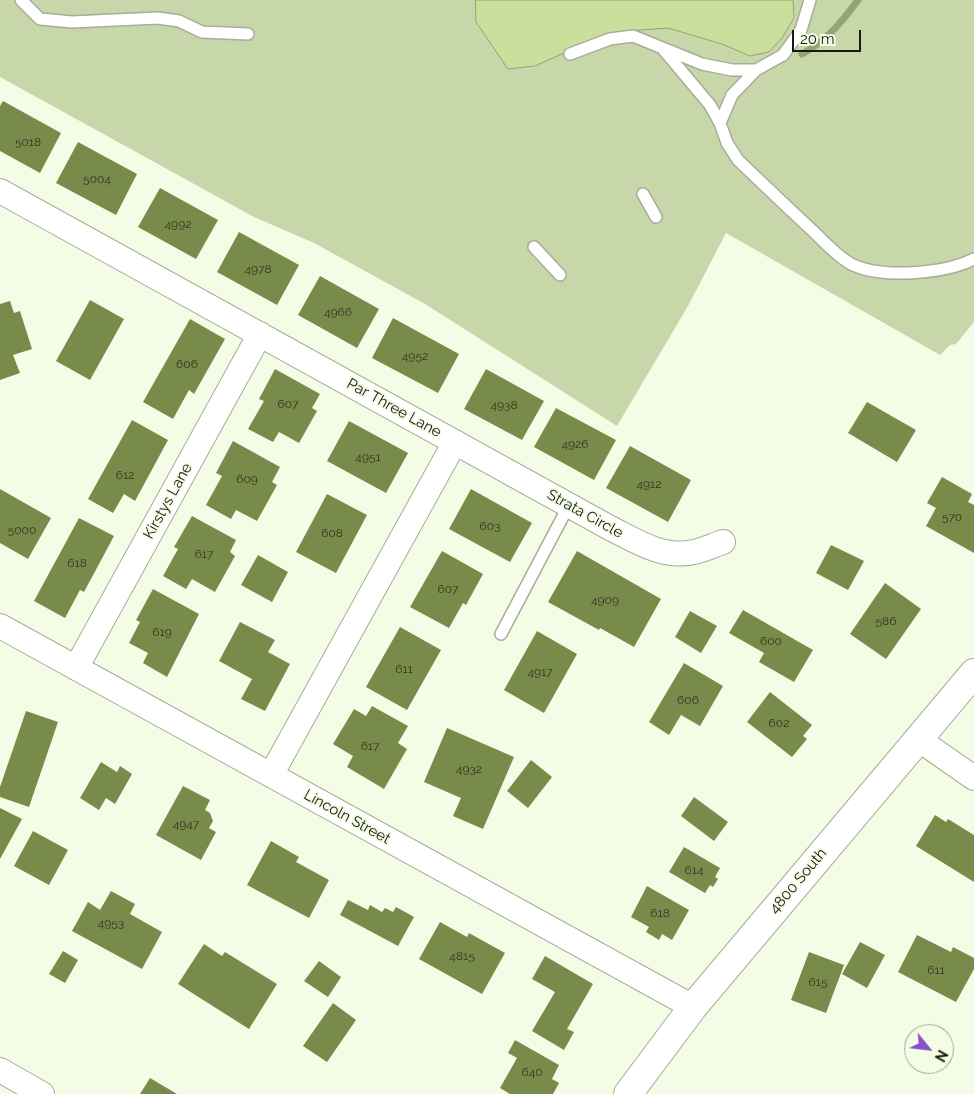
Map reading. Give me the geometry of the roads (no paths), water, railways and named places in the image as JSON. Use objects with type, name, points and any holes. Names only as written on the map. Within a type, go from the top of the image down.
[{"type":"street","name":"Par Three Lane","points":[[0,191],[454,442],[271,775]]},
{"type":"street","name":"Kirstys Lane","points":[[76,668],[260,334]]},
{"type":"street","name":"Strata Circle","points":[[454,442],[610,528],[658,551],[680,554],[694,552],[723,542]]},
{"type":"street","name":"Lincoln Street","points":[[0,626],[693,1007]]},
{"type":"street","name":"4800 South","points":[[628,1094],[693,1007],[974,673]]},
{"type":"street","points":[[918,739],[974,778]]},
{"type":"street","points":[[0,1070],[42,1094]]},
{"type":"lane","points":[[21,0],[40,19],[72,22],[158,18],[179,21],[202,32],[248,34]]},
{"type":"lane","points":[[720,123],[732,94],[756,70],[784,56],[801,30],[810,0]]},
{"type":"lane","points":[[570,54],[610,38],[633,36],[702,64],[732,70],[756,70]]},
{"type":"lane","points":[[663,49],[710,105],[720,123],[727,143],[738,160],[829,246],[851,264],[880,272],[919,273],[962,265],[974,259]]},
{"type":"lane","points":[[643,194],[656,217]]},
{"type":"lane","points":[[534,246],[560,275]]},
{"type":"lane","points":[[501,634],[569,505]]},
{"type":"waterway","points":[[802,54],[819,43],[833,30],[858,0]]}]
